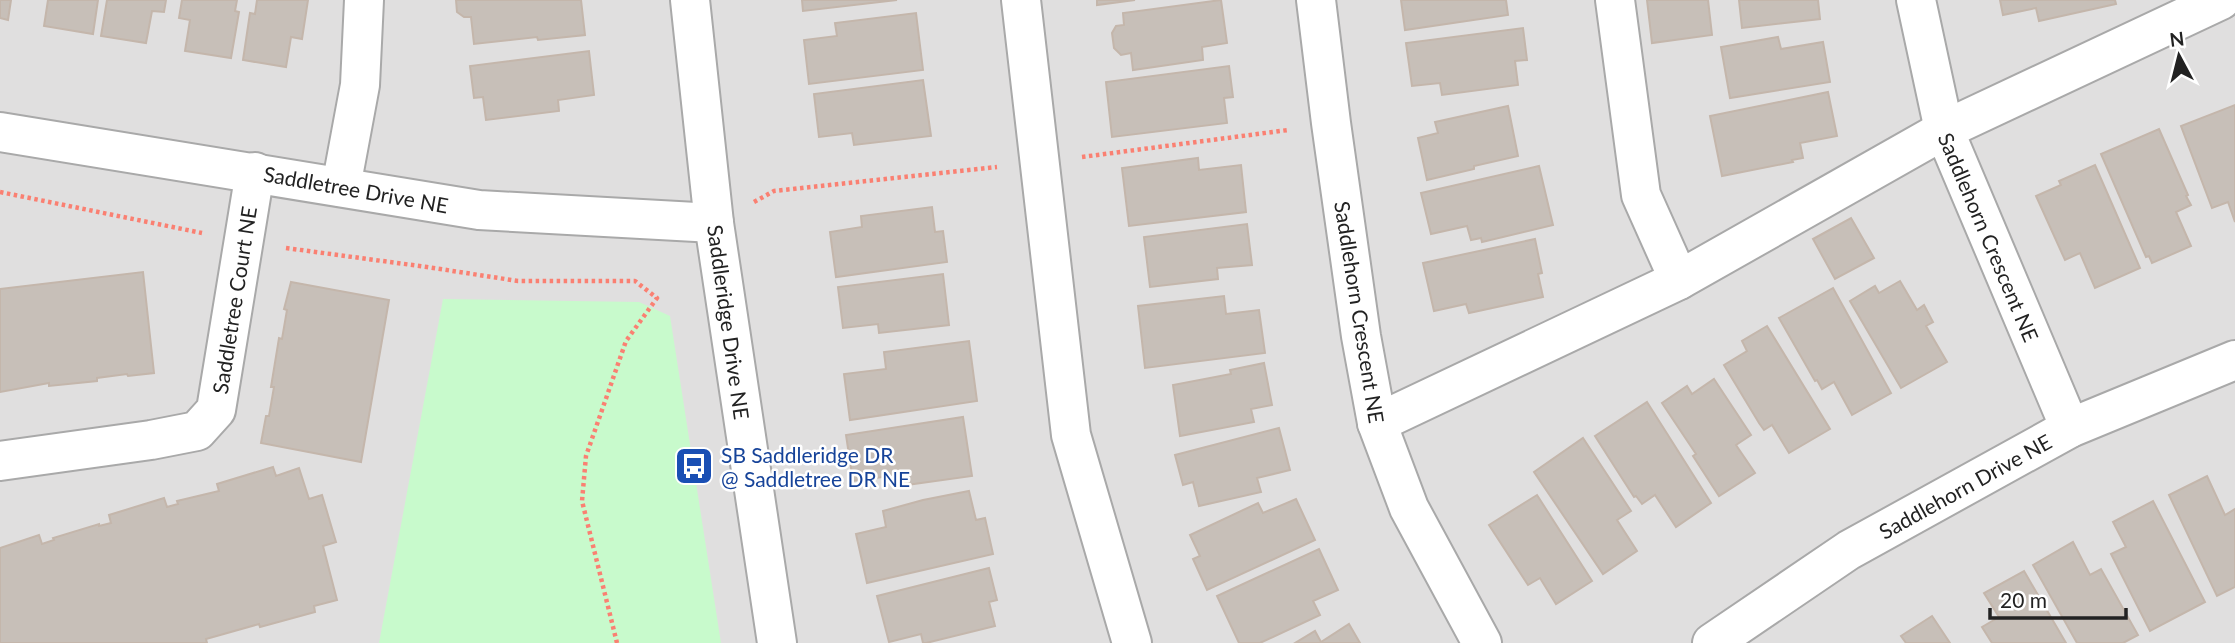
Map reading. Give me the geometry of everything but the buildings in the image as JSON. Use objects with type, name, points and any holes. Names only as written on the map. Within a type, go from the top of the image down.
[{"type":"street","points":[[341,187],[360,85],[364,0]]},
{"type":"street","name":"Saddleridge Drive NE","points":[[690,0],[714,223],[777,643]]},
{"type":"street","points":[[1021,0],[1071,435],[1132,643]]},
{"type":"street","name":"Saddlehorn Crescent NE","points":[[1316,0],[1332,136],[1361,336],[1377,423],[1409,509],[1482,643]]},
{"type":"street","points":[[1615,0],[1641,195],[1679,280]]},
{"type":"street","name":"Saddlehorn Crescent NE","points":[[1916,0],[1944,130],[2070,428]]},
{"type":"street","points":[[1377,423],[1679,280],[1944,130],[2220,0]]},
{"type":"street","name":"Saddletree Drive NE","points":[[0,132],[479,211],[714,223]]},
{"type":"street","name":"Saddletree Court NE","points":[[0,461],[197,431],[216,410],[255,172]]},
{"type":"street","name":"Saddlehorn Drive NE","points":[[1712,643],[1849,550],[2070,428],[2235,360]]},
{"type":"path","points":[[0,192],[118,214],[243,242],[338,256],[518,281],[635,281],[657,298],[626,341],[586,456],[582,501],[617,643]]},
{"type":"shaded area","points":[[0,0],[2235,0],[2235,643],[0,643]]},
{"type":"green space","points":[[443,299],[639,302],[670,316],[721,643],[379,643]]},
{"type":"place","name":"SB Saddleridge DR @ Saddletree DR NE","points":[[694,466]]}]
